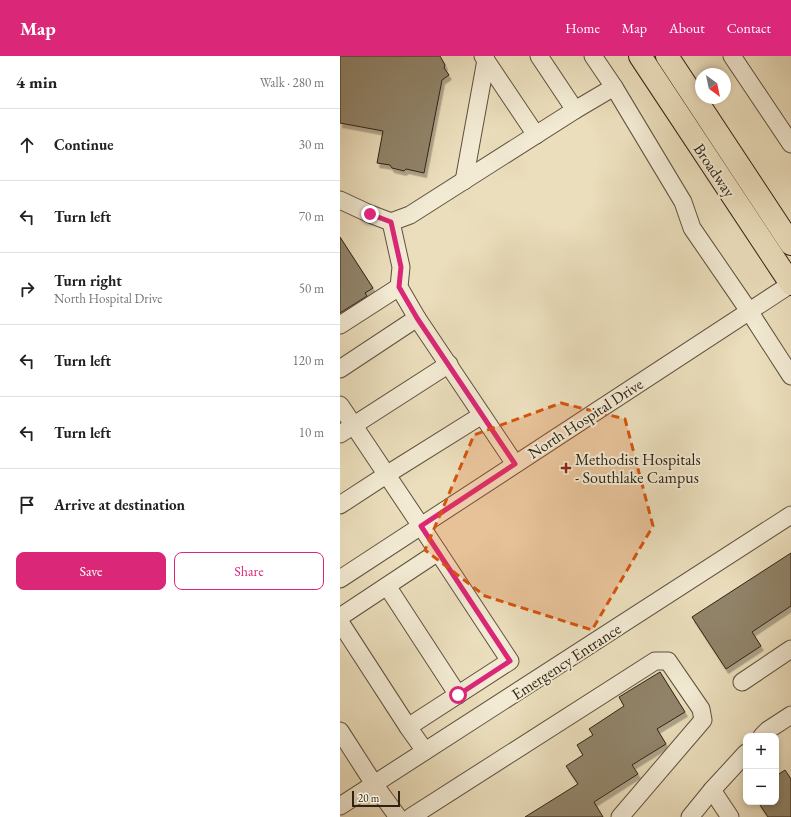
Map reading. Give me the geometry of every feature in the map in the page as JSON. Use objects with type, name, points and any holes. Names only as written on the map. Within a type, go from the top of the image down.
[{"type":"main road","name":"Broadway","points":[[640,56],[791,284]]},
{"type":"main road","name":"Broadway","points":[[667,56],[791,244]]},
{"type":"street","points":[[539,56],[575,110]]},
{"type":"street","points":[[593,56],[614,87],[683,202],[692,228],[749,311],[791,376]]},
{"type":"street","points":[[732,56],[791,144]]},
{"type":"street","points":[[484,58],[536,135]]},
{"type":"street","points":[[464,181],[484,58]]},
{"type":"street","points":[[340,200],[391,222],[410,215],[575,110],[614,87]]},
{"type":"street","points":[[391,222],[401,267],[399,287],[417,318],[515,464]]},
{"type":"street","name":"North Hospital Drive","points":[[340,579],[791,284]]},
{"type":"street","points":[[340,324],[399,287]]},
{"type":"street","points":[[340,369],[417,318]]},
{"type":"street","points":[[347,430],[449,364]]},
{"type":"street","points":[[340,405],[347,430],[386,475],[510,661],[408,727]]},
{"type":"street","points":[[340,505],[482,415]]},
{"type":"street","name":"Emergency Entrance","points":[[340,806],[791,515]]},
{"type":"street","points":[[340,617],[438,552]]},
{"type":"street","points":[[387,586],[458,695]]},
{"type":"street","points":[[340,622],[425,751]]},
{"type":"street","points":[[742,682],[791,649]]},
{"type":"street","points":[[412,817],[655,661],[668,661],[701,709],[702,720],[620,817]]},
{"type":"street","points":[[765,733],[791,715]]},
{"type":"street","points":[[340,731],[374,784],[398,817]]},
{"type":"street","points":[[690,817],[743,756]]},
{"type":"street","points":[[712,790],[730,817]]},
{"type":"highlighted area","points":[[561,403],[625,419],[653,526],[592,630],[485,596],[425,550],[474,435]]},
{"type":"building","points":[[340,56],[440,56],[445,65],[444,68],[449,75],[442,80],[424,173],[406,169],[404,171],[392,168],[390,165],[377,163],[383,131],[340,123]]},
{"type":"building","points":[[340,237],[373,288],[365,293],[367,296],[340,313]]},
{"type":"building","points":[[791,553],[791,606],[752,632],[761,646],[726,669],[692,617]]},
{"type":"building","points":[[660,672],[685,712],[657,729],[666,744],[632,765],[638,774],[594,802],[603,817],[525,817],[578,784],[566,766],[583,755],[577,745],[593,735],[589,729],[624,706],[619,697]]},
{"type":"building","points":[[785,770],[791,779],[791,817],[768,817],[760,805],[779,805],[779,774]]},
{"type":"place","name":"Methodist Hospitals - Southlake Campus","points":[[566,468]]},
{"type":"route","points":[[370,214],[391,222],[401,267],[399,287],[417,318],[515,464],[421,526],[510,661],[458,695]]}]
